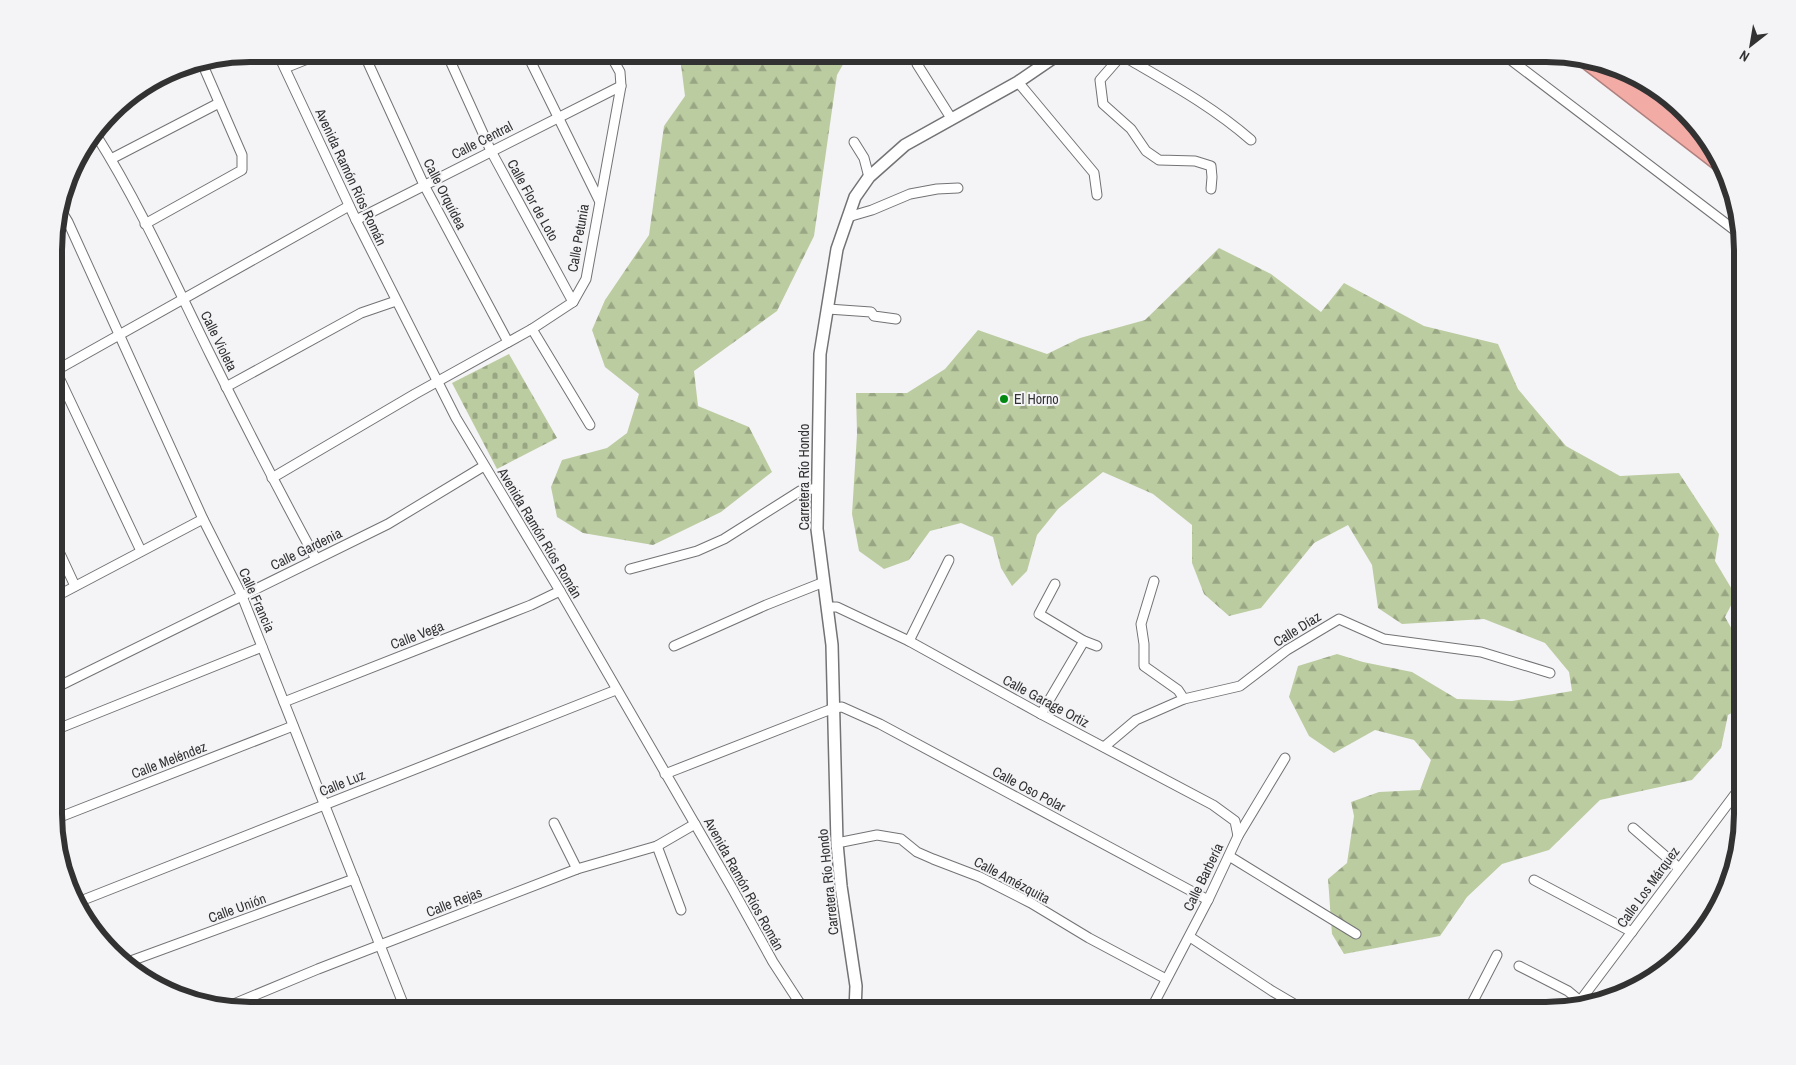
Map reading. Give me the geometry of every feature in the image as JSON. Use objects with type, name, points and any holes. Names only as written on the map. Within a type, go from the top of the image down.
[{"type":"highway","points":[[1598,70],[1706,153]]},
{"type":"street","name":"Avenida Ramón Ríos Román","points":[[282,62],[349,206],[456,418],[560,591],[773,962],[799,1002]]},
{"type":"street","points":[[285,68],[300,62]]},
{"type":"street","name":"Calle Orquídea","points":[[368,62],[424,185],[508,342]]},
{"type":"street","name":"Calle Flor de Loto","points":[[451,62],[491,151],[573,302]]},
{"type":"street","points":[[531,62],[599,200]]},
{"type":"street","name":"Calle Petunia","points":[[272,478],[438,381],[532,329],[573,302],[586,279],[621,86],[620,72],[614,62]]},
{"type":"street","name":"Carretera Río Hondo","points":[[855,1002],[856,986],[841,886],[837,843],[832,645],[817,530],[820,354],[837,248],[854,196],[869,177],[905,145],[1018,82],[1047,62]]},
{"type":"street","points":[[1116,62],[1100,80],[1103,104],[1131,129],[1146,151],[1159,160],[1195,160],[1211,166],[1211,189]]},
{"type":"street","points":[[1133,62],[1201,101],[1227,119],[1251,140]]},
{"type":"street","points":[[1514,62],[1732,228]]},
{"type":"street","points":[[917,64],[951,118]]},
{"type":"street","points":[[145,224],[242,170],[242,155],[204,68]]},
{"type":"street","points":[[1018,82],[1094,173],[1098,195]]},
{"type":"street","name":"Calle Central","points":[[356,220],[621,86]]},
{"type":"street","points":[[111,160],[220,103]]},
{"type":"street","name":"Calle Violeta","points":[[99,139],[145,224],[272,478],[316,559]]},
{"type":"street","points":[[854,142],[864,158],[869,177]]},
{"type":"street","points":[[848,217],[872,210],[910,194],[937,188],[958,188]]},
{"type":"street","points":[[62,367],[349,206]]},
{"type":"street","name":"Calle Francia","points":[[65,218],[203,519],[242,596],[402,1002]]},
{"type":"street","points":[[226,387],[361,313],[396,301]]},
{"type":"street","points":[[828,310],[871,312],[874,316],[896,319]]},
{"type":"street","points":[[532,329],[590,425]]},
{"type":"street","points":[[62,383],[141,551]]},
{"type":"street","name":"Calle Gardenia","points":[[62,685],[388,524],[484,466]]},
{"type":"street","points":[[630,570],[696,551],[724,539],[800,491],[818,488]]},
{"type":"street","points":[[62,593],[203,519]]},
{"type":"street","points":[[62,558],[75,586]]},
{"type":"street","points":[[909,641],[949,560]]},
{"type":"street","points":[[1154,581],[1141,624],[1144,644],[1144,666],[1178,690],[1184,699]]},
{"type":"street","points":[[674,646],[766,605],[824,582]]},
{"type":"street","points":[[1055,584],[1039,614],[1097,646]]},
{"type":"street","name":"Calle Vega","points":[[284,702],[532,605],[560,591]]},
{"type":"street","name":"Calle Garage Ortiz","points":[[827,607],[837,607],[909,641],[1041,714],[1213,805],[1234,821],[1238,836]]},
{"type":"street","name":"Calle Díaz","points":[[1104,747],[1136,720],[1184,699],[1240,686],[1287,650],[1339,619],[1384,640],[1481,652],[1550,672]]},
{"type":"street","points":[[1041,714],[1084,640]]},
{"type":"street","points":[[62,727],[262,647]]},
{"type":"street","name":"Calle Luz","points":[[83,900],[616,690]]},
{"type":"street","name":"Calle Oso Polar","points":[[834,708],[842,707],[880,724],[1208,900]]},
{"type":"street","points":[[665,774],[834,708]]},
{"type":"street","name":"Calle Meléndez","points":[[62,816],[293,726]]},
{"type":"street","name":"Calle Barbería","points":[[1154,1002],[1190,937],[1238,836],[1285,758]]},
{"type":"street","name":"Calle Los Márquez","points":[[1582,999],[1734,796]]},
{"type":"street","points":[[554,823],[577,869]]},
{"type":"street","name":"Calle Rejas","points":[[239,1002],[577,869],[657,846],[695,824]]},
{"type":"street","points":[[1633,828],[1679,868]]},
{"type":"street","name":"Calle Amézquita","points":[[837,843],[877,835],[901,839],[917,852],[980,876],[1166,979]]},
{"type":"street","points":[[657,846],[681,910]]},
{"type":"street","points":[[1229,856],[1356,934]]},
{"type":"street","name":"Calle Unión","points":[[132,961],[354,879]]},
{"type":"street","points":[[1534,880],[1632,932]]},
{"type":"street","points":[[1190,937],[1290,1002]]},
{"type":"street","points":[[1473,1002],[1497,955]]},
{"type":"street","points":[[1520,966],[1568,991],[1576,1000]]},
{"type":"green space","points":[[681,62],[844,62],[837,75],[814,236],[777,311],[694,371],[698,406],[749,427],[772,472],[721,512],[653,545],[583,533],[557,517],[551,487],[562,460],[607,448],[627,433],[639,394],[605,367],[592,330],[605,300],[649,235],[664,126],[685,96]]},
{"type":"green space","points":[[1219,248],[1271,274],[1321,312],[1344,283],[1424,326],[1498,344],[1518,389],[1566,446],[1620,476],[1679,473],[1719,534],[1715,561],[1734,593],[1734,600],[1725,617],[1734,633],[1734,712],[1728,715],[1721,748],[1692,780],[1600,800],[1549,850],[1502,864],[1467,897],[1440,936],[1344,954],[1332,934],[1328,879],[1347,863],[1354,816],[1351,802],[1379,792],[1420,790],[1431,760],[1414,740],[1375,730],[1334,753],[1309,736],[1289,697],[1298,666],[1337,654],[1363,662],[1412,672],[1457,699],[1512,701],[1572,691],[1569,672],[1545,643],[1484,619],[1402,624],[1378,608],[1372,565],[1348,525],[1314,543],[1261,608],[1229,616],[1204,594],[1192,563],[1192,525],[1153,494],[1103,472],[1058,509],[1037,535],[1027,571],[1012,586],[1001,568],[993,537],[961,523],[930,531],[909,560],[884,569],[859,551],[852,514],[857,434],[856,393],[907,393],[945,369],[978,330],[1047,354],[1080,338],[1145,320]]},
{"type":"green space","points":[[509,354],[557,438],[497,469],[452,383]]},
{"type":"green space","points":[[1705,915],[1695,929],[1679,946],[1679,943]]},
{"type":"place","name":"El Horno","points":[[1004,399]]}]
